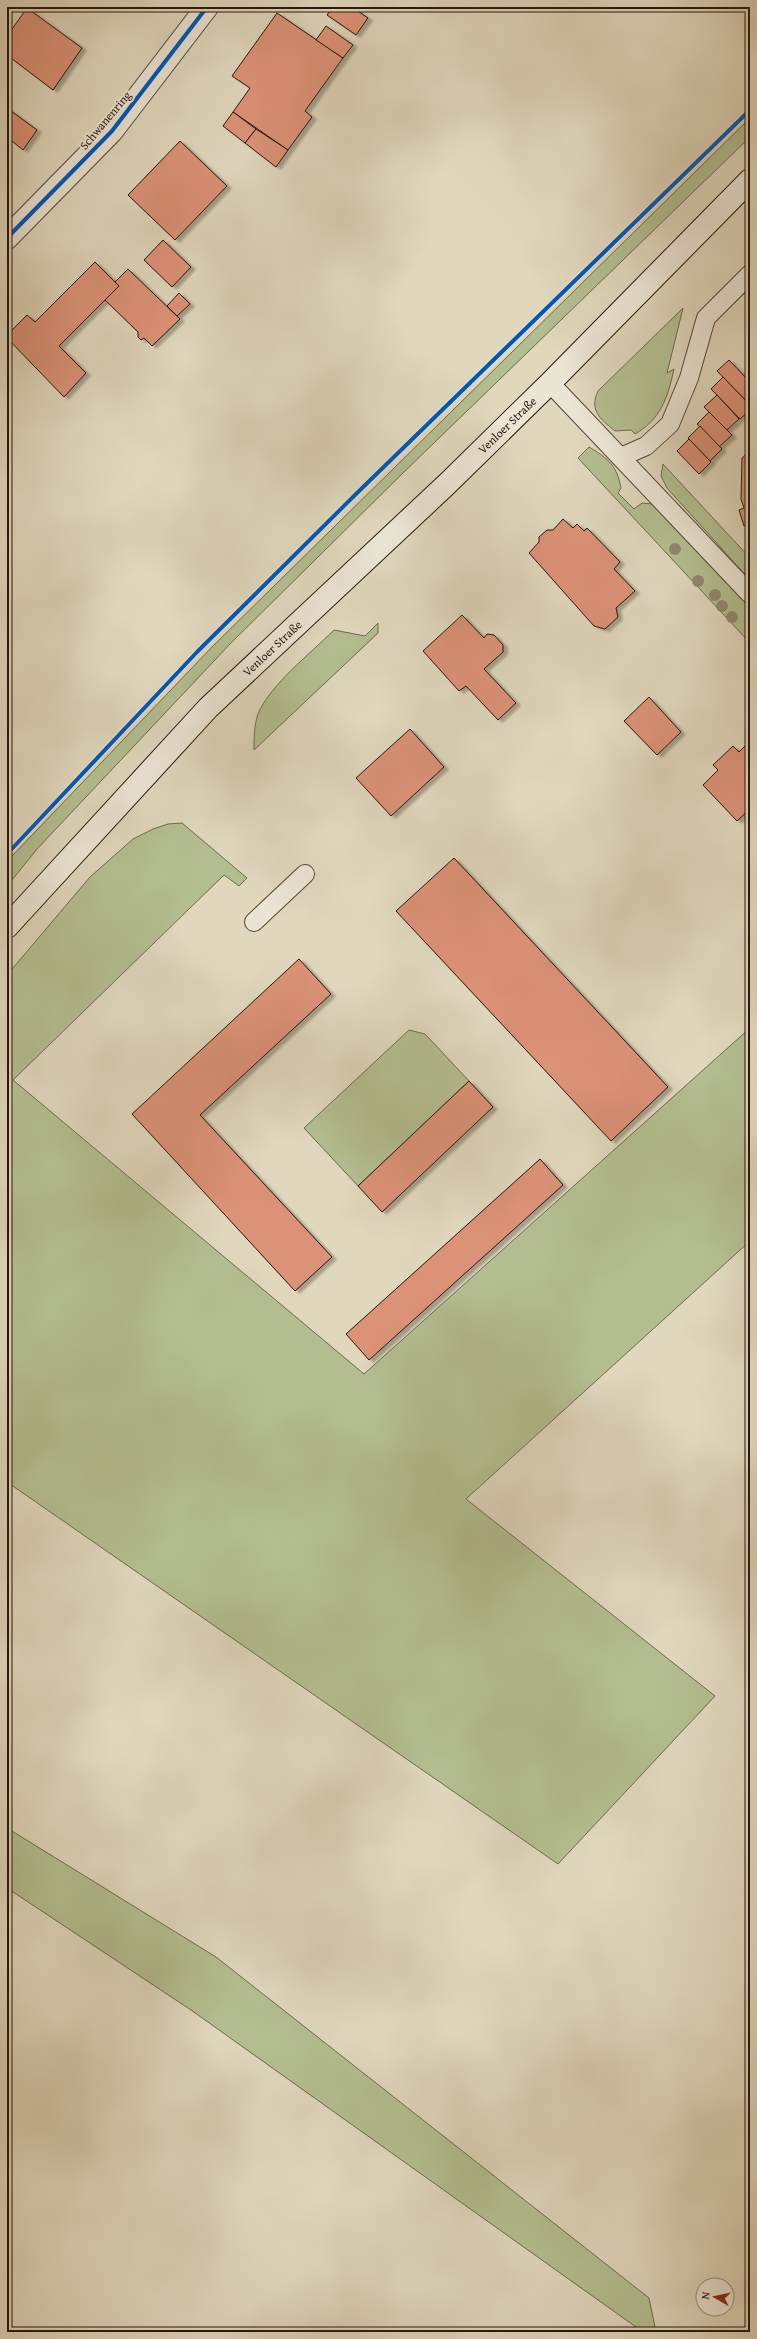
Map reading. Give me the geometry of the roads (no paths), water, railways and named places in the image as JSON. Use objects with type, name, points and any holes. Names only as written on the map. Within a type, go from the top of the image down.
[{"type":"main road","name":"Schwanenring","points":[[7,238],[112,131],[207,7]]},
{"type":"main road","name":"Venloer Straße","points":[[7,927],[208,708],[447,484],[550,383],[750,180]]},
{"type":"lane","points":[[621,457],[646,446],[670,424],[690,378],[706,318],[750,274]]},
{"type":"lane","points":[[550,383],[750,594]]},
{"type":"lane","points":[[254,922],[305,874]]}]
